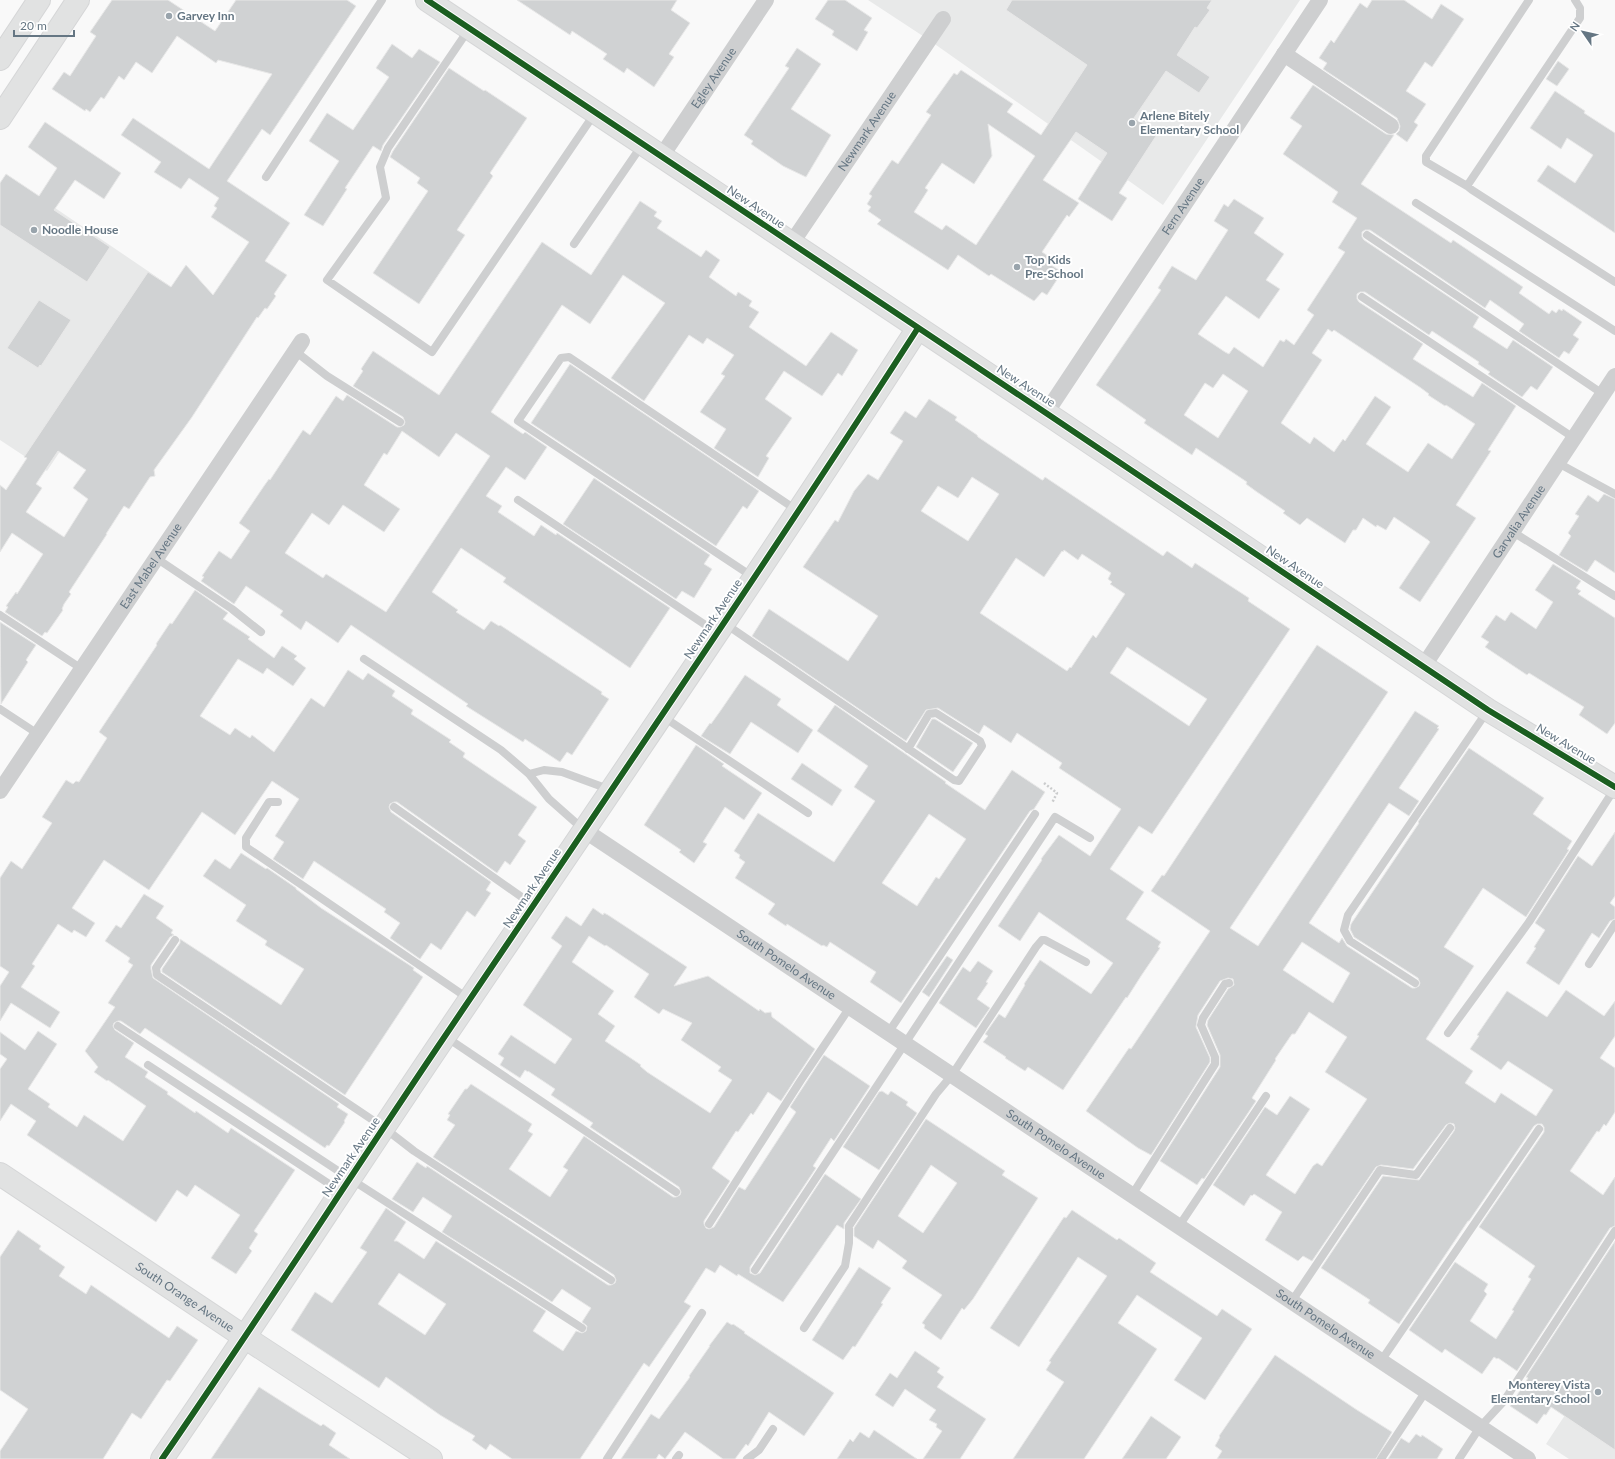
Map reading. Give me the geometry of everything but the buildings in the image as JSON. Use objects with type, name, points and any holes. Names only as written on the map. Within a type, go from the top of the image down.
[{"type":"street","points":[[0,59],[39,0]]},
{"type":"street","points":[[0,118],[78,0]]},
{"type":"street","name":"New Avenue","points":[[427,0],[1046,413],[1423,667],[1488,710],[1615,788]]},
{"type":"street","name":"Egley Avenue","points":[[661,156],[766,0]]},
{"type":"street","name":"Fern Avenue","points":[[1046,413],[1320,0]]},
{"type":"street","name":"Newmark Avenue","points":[[791,244],[943,19]]},
{"type":"street","points":[[1284,54],[1391,126]]},
{"type":"street","name":"Newmark Avenue","points":[[162,1459],[246,1338],[345,1185],[720,628],[918,328]]},
{"type":"street","name":"East Mabel Avenue","points":[[0,791],[299,346]]},
{"type":"street","name":"Garvalia Avenue","points":[[1423,667],[1615,376]]},
{"type":"street","name":"South Pomelo Avenue","points":[[584,830],[1528,1459]]},
{"type":"street","name":"South Orange Avenue","points":[[0,1174],[431,1459]]},
{"type":"lane","points":[[266,177],[382,0]]},
{"type":"lane","points":[[1529,0],[1426,156],[1426,162],[1467,186],[1615,282]]},
{"type":"lane","points":[[1467,186],[1580,18],[1580,8],[1575,0]]},
{"type":"lane","points":[[469,29],[388,148],[380,167],[386,198],[328,280],[432,352],[595,112]]},
{"type":"lane","points":[[574,244],[643,144]]},
{"type":"lane","points":[[1416,203],[1615,331]]},
{"type":"lane","points":[[1367,235],[1603,394]]},
{"type":"lane","points":[[1362,297],[1574,438]]},
{"type":"lane","points":[[299,346],[327,376],[400,422]]},
{"type":"lane","points":[[754,577],[518,421],[561,358],[568,357],[798,511]]},
{"type":"lane","points":[[1558,463],[1615,494]]},
{"type":"lane","points":[[518,500],[720,628],[954,780],[959,781],[982,746],[980,741],[936,713],[929,714],[908,749]]},
{"type":"lane","points":[[1513,532],[1615,596]]},
{"type":"lane","points":[[156,558],[232,609],[261,632]]},
{"type":"lane","points":[[0,615],[82,669]]},
{"type":"lane","points":[[364,659],[501,750],[529,774],[549,799],[584,830]]},
{"type":"lane","points":[[0,709],[38,734]]},
{"type":"lane","points":[[1415,983],[1350,941],[1344,930],[1348,915],[1488,710]]},
{"type":"lane","points":[[661,716],[808,813]]},
{"type":"lane","points":[[529,774],[544,770],[562,772],[611,790]]},
{"type":"lane","points":[[1448,1033],[1529,922],[1615,788]]},
{"type":"lane","points":[[278,802],[270,802],[246,838],[246,847],[470,999]]},
{"type":"lane","points":[[394,806],[534,905]]},
{"type":"lane","points":[[888,1032],[1035,814]]},
{"type":"lane","points":[[755,1270],[1055,817],[1090,838]]},
{"type":"lane","points":[[1589,964],[1615,924]]},
{"type":"lane","points":[[175,940],[156,968],[157,975],[384,1127],[414,1151],[611,1280]]},
{"type":"lane","points":[[804,1328],[845,1266],[849,1243],[849,1226],[936,1094],[952,1075],[1036,947],[1042,940],[1045,940],[1086,962]]},
{"type":"lane","points":[[1132,1195],[1215,1064],[1215,1057],[1201,1025],[1203,1018],[1224,984],[1229,983]]},
{"type":"lane","points":[[709,1224],[801,1080],[850,1007]]},
{"type":"lane","points":[[118,1026],[345,1185]]},
{"type":"lane","points":[[445,1036],[676,1192]]},
{"type":"lane","points":[[148,1065],[582,1328]]},
{"type":"lane","points":[[1179,1226],[1266,1096]]},
{"type":"lane","points":[[1292,1301],[1380,1170],[1416,1175],[1450,1128]]},
{"type":"lane","points":[[1381,1361],[1538,1129]]},
{"type":"lane","points":[[1459,1459],[1480,1427],[1504,1401],[1615,1231]]},
{"type":"lane","points":[[606,1459],[702,1313]]},
{"type":"lane","points":[[1381,1459],[1426,1391]]},
{"type":"lane","points":[[747,1459],[759,1450],[773,1429]]},
{"type":"path","points":[[1035,814],[1054,802],[1057,793],[1044,783]]},
{"type":"shaded area","name":"Arlene Bitely Elementary School","points":[[868,0],[1300,0],[1163,205],[929,40]]},
{"type":"shaded area","points":[[8,176],[170,286],[47,471],[0,440],[0,188]]},
{"type":"shaded area","name":"Monterey Vista Elementary School","points":[[1615,1339],[1615,1459],[1569,1459],[1546,1444]]},
{"type":"cycle path","points":[[427,0],[1488,710],[1615,787]]},
{"type":"cycle path","points":[[162,1459],[742,596],[918,328]]},
{"type":"place","name":"Garvey Inn","points":[[169,16]]},
{"type":"place","name":"Arlene Bitely Elementary School","points":[[1132,123]]},
{"type":"place","name":"Noodle House","points":[[34,230]]},
{"type":"place","name":"Top Kids Pre-School","points":[[1017,267]]},
{"type":"place","name":"Monterey Vista Elementary School","points":[[1598,1392]]}]
